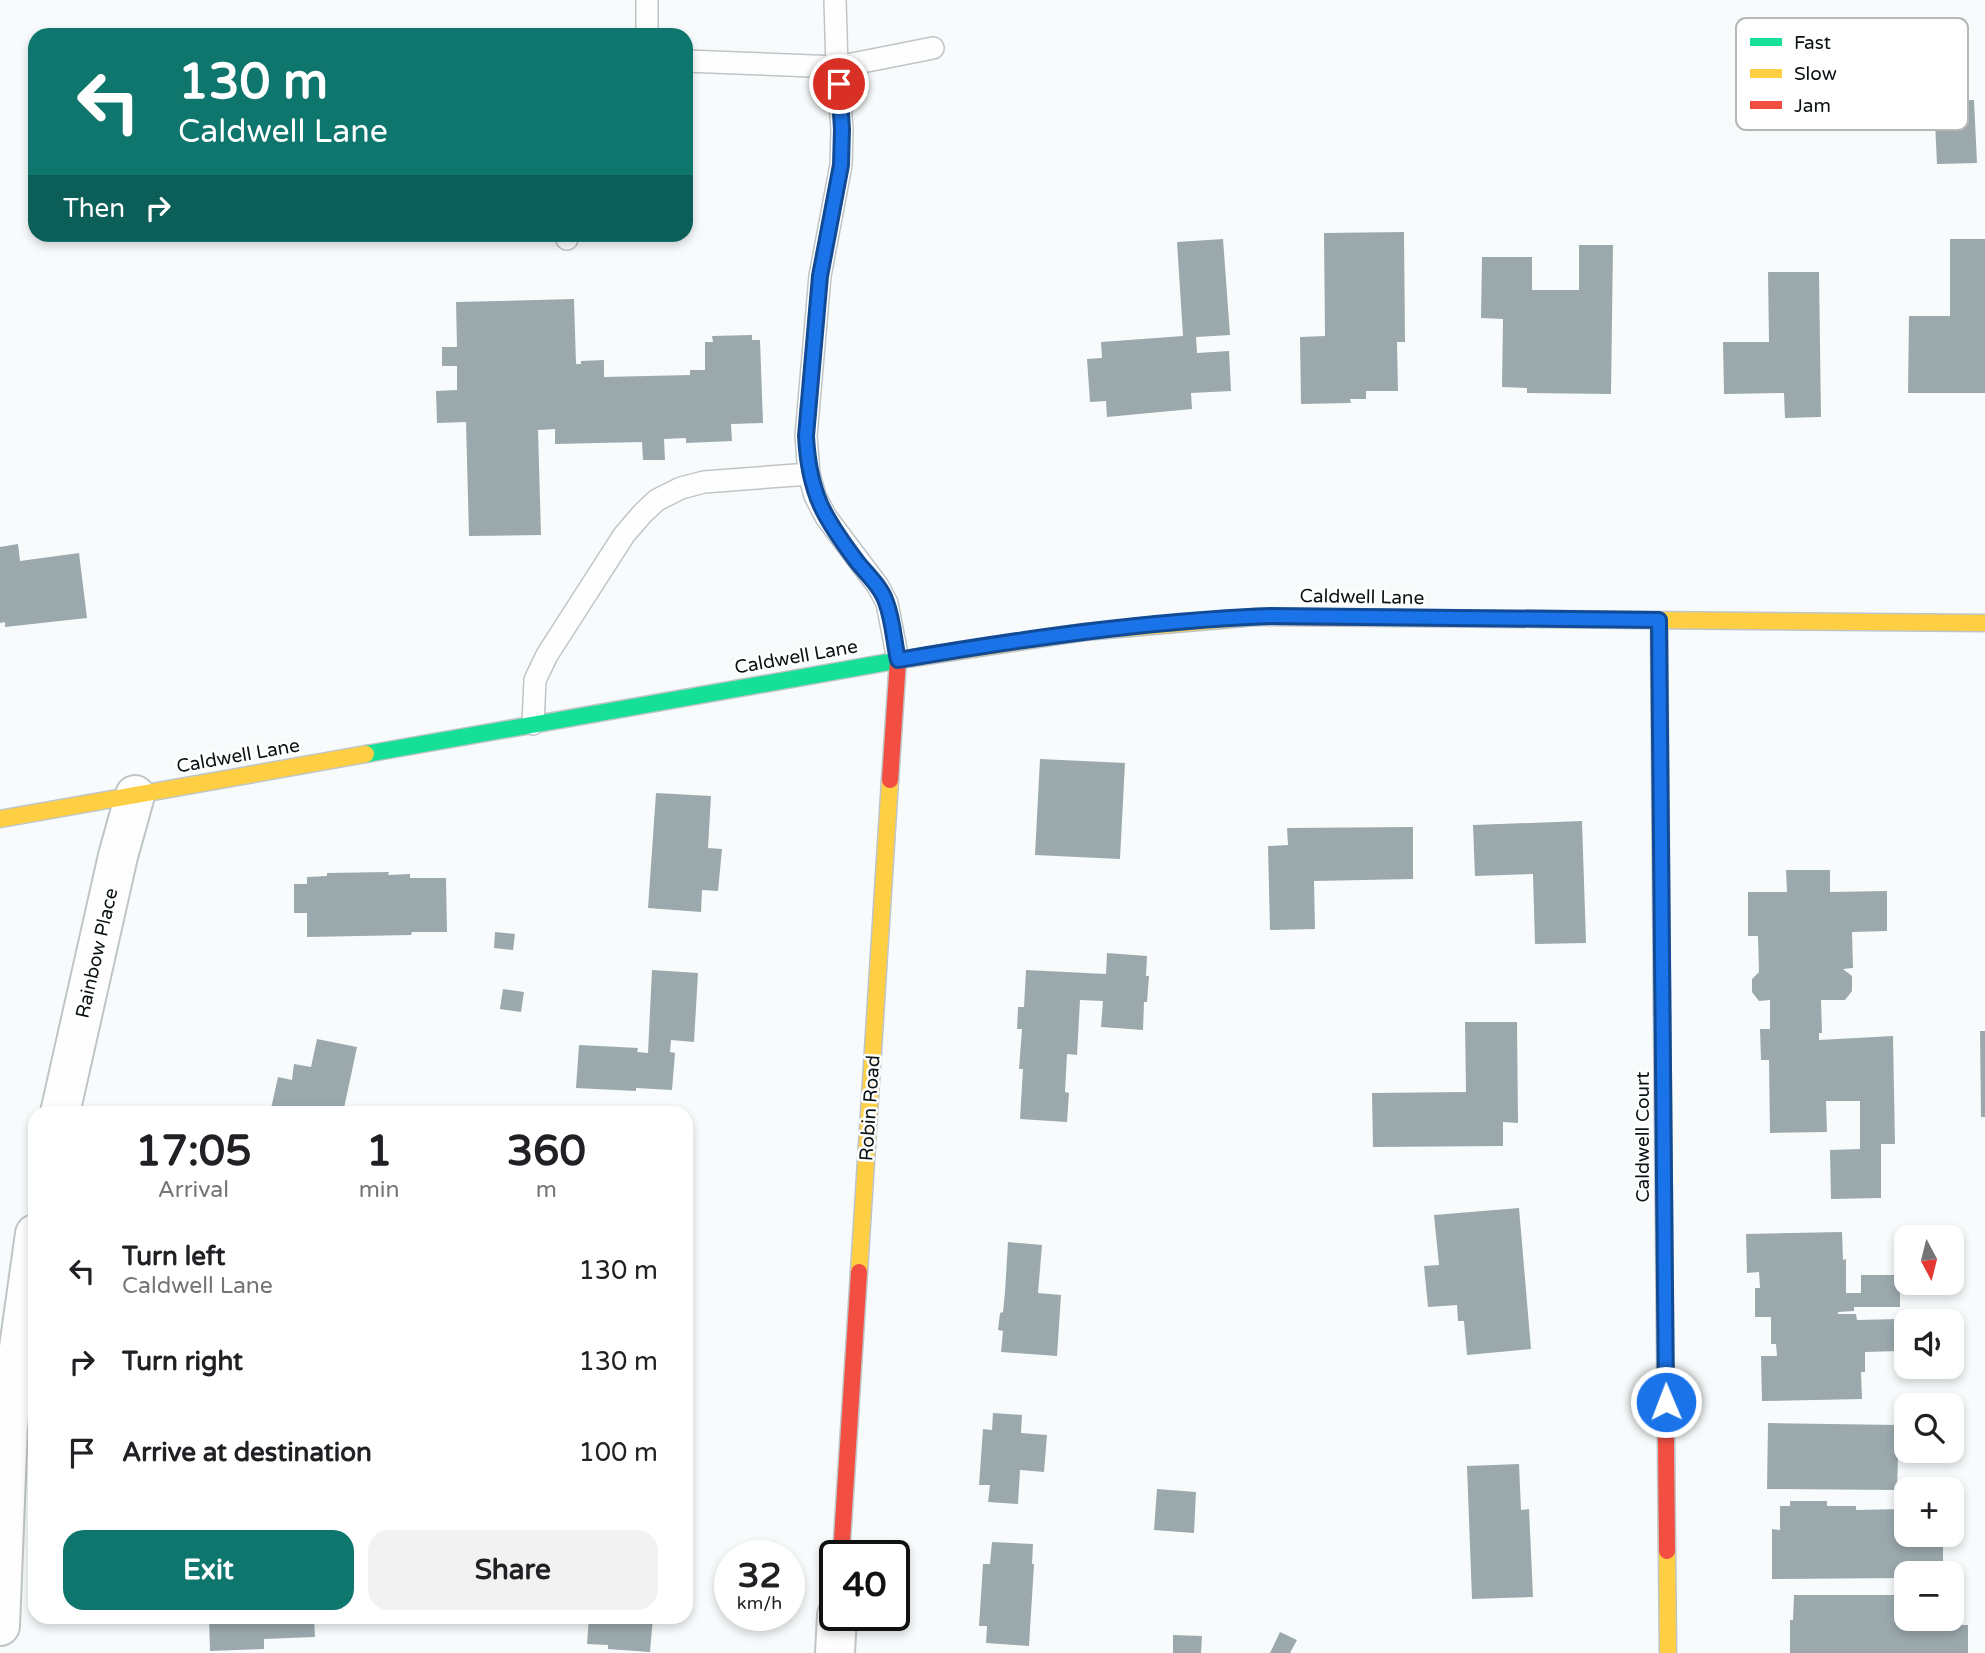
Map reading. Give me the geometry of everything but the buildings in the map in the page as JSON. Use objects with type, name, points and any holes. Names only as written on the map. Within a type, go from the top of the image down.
[{"type":"street","name":"Caldwell Lane","points":[[0,819],[898,660],[1082,632],[1206,619],[1270,616],[1985,623]]},
{"type":"street","name":"Caldwell Court","points":[[1659,620],[1668,1653]]},
{"type":"street","name":"Robin Road","points":[[842,1540],[898,660]]},
{"type":"street","name":"Rainbow Place","points":[[62,1106],[118,856],[135,795]]},
{"type":"street","points":[[0,1626],[8,1426],[28,1284]]},
{"type":"street","points":[[835,1653],[836,1631]]},
{"type":"lane","points":[[647,0],[647,28]]},
{"type":"lane","points":[[835,0],[842,129],[841,165],[820,276],[806,436],[809,474],[825,517],[878,586],[887,603],[898,660]]},
{"type":"lane","points":[[693,61],[837,67],[933,48]]},
{"type":"lane","points":[[533,724],[535,680],[547,655],[624,535],[657,500],[681,488],[704,482],[809,474]]},
{"type":"traffic: fast","points":[[366,754],[900,660]]},
{"type":"traffic: slow","points":[[900,660],[1084,632],[1256,617]]},
{"type":"traffic: slow","points":[[1542,619],[1985,623]]},
{"type":"traffic: slow","points":[[1659,620],[1662,1013]]},
{"type":"traffic: slow","points":[[0,819],[366,754]]},
{"type":"traffic: slow","points":[[859,1272],[890,780]]},
{"type":"traffic: slow","points":[[1667,1551],[1668,1653]]},
{"type":"traffic: jam","points":[[1256,617],[1542,619]]},
{"type":"traffic: jam","points":[[890,780],[898,660]]},
{"type":"traffic: jam","points":[[1662,1013],[1667,1551]]},
{"type":"traffic: jam","points":[[842,1540],[859,1272]]},
{"type":"route","points":[[839,84],[841,165],[820,276],[806,436],[807,457],[815,496],[825,517],[878,586],[887,603],[898,660],[1072,633],[1182,620],[1270,616],[1659,620],[1666,1402]]}]
